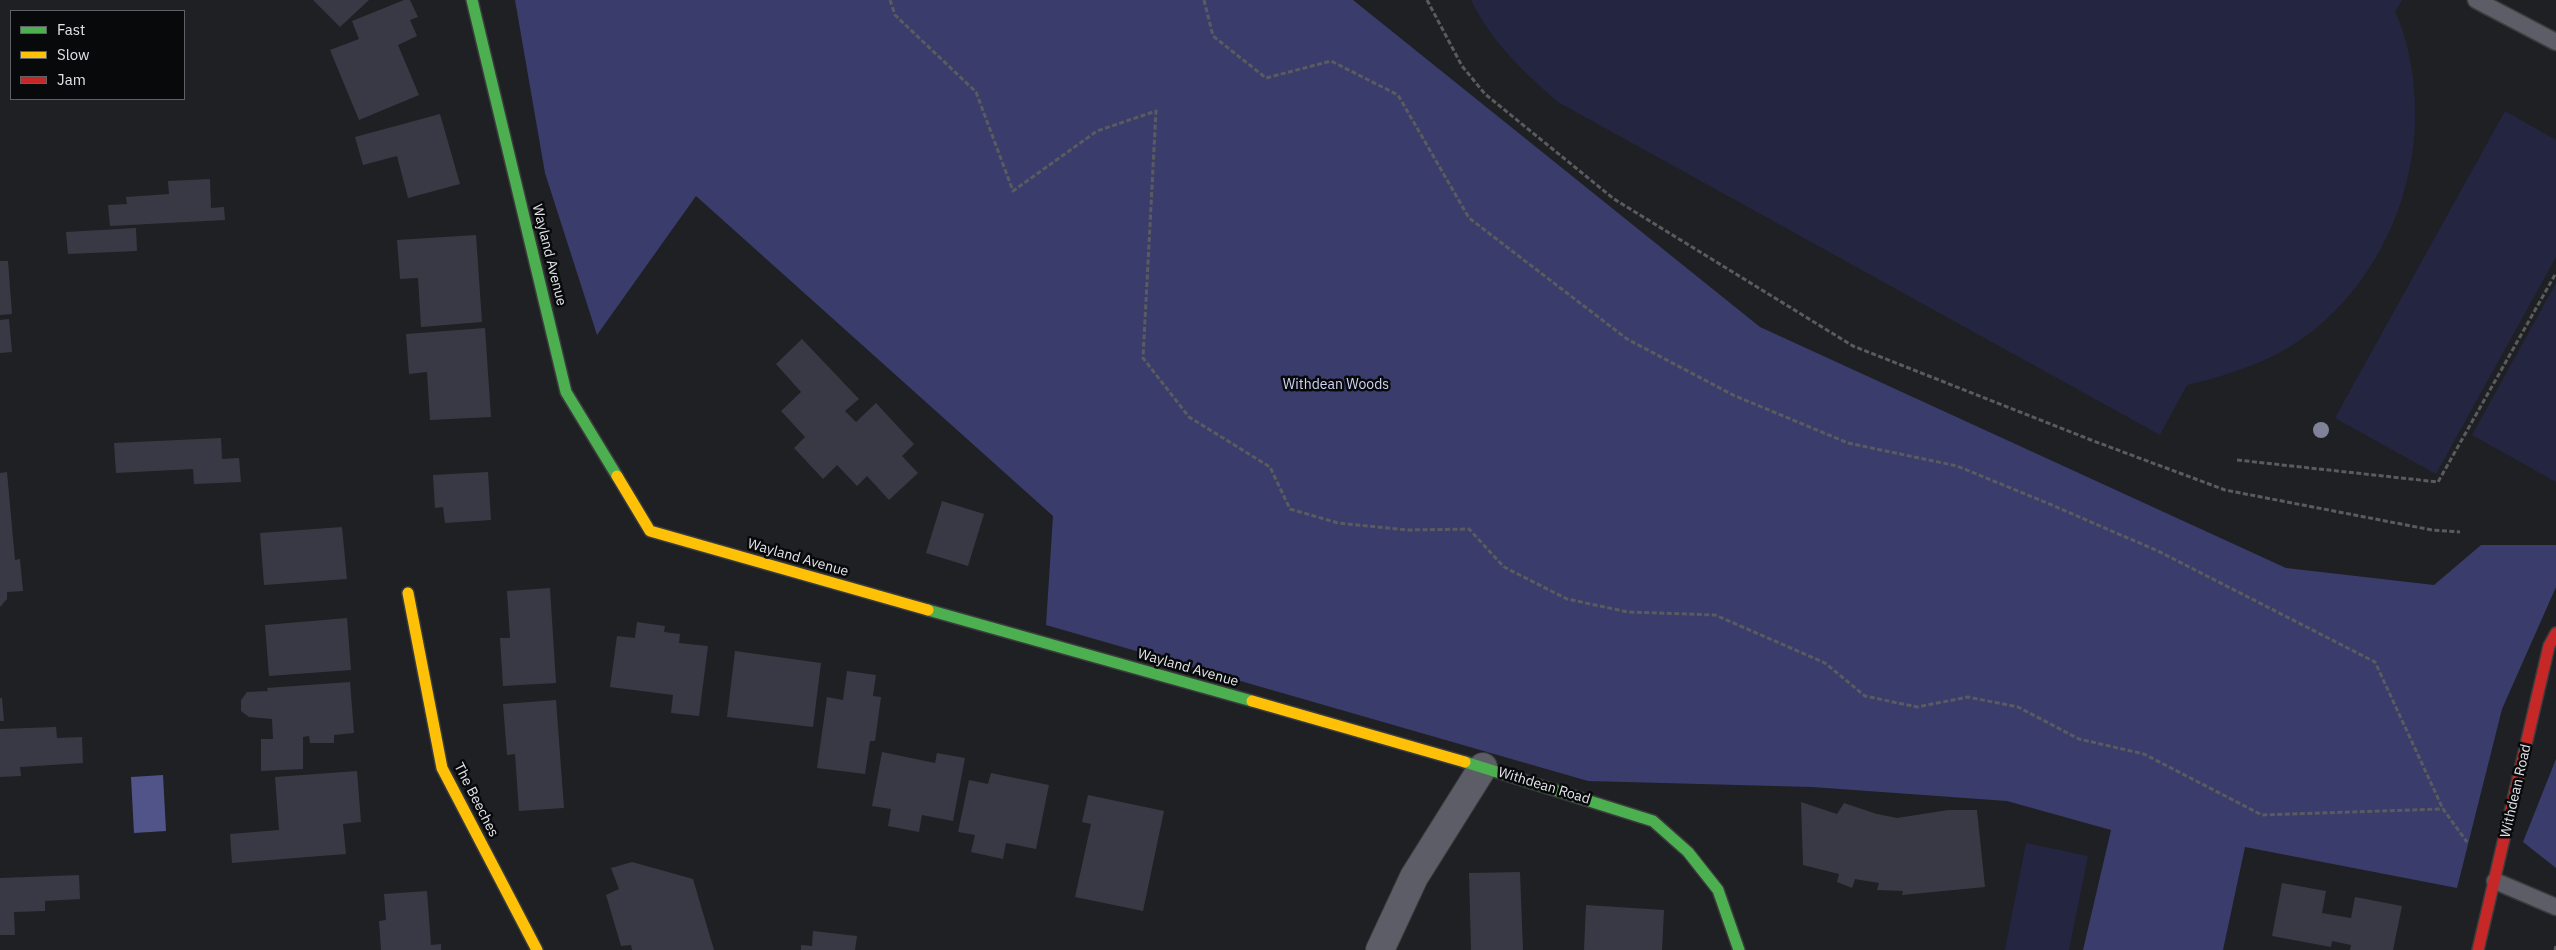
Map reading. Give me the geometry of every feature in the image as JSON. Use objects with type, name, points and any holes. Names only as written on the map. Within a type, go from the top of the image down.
[{"type":"street","name":"Wayland Avenue","points":[[472,0],[566,392],[650,531],[1483,767]]},
{"type":"street","name":"The Beeches","points":[[408,593],[442,768],[537,950]]},
{"type":"street","name":"Withdean Road","points":[[2478,950],[2549,646],[2556,633]]},
{"type":"street","name":"Withdean Road","points":[[1380,950],[1414,877],[1483,767],[1595,800],[1653,821],[1688,852],[1718,890],[1739,950]]},
{"type":"lane","points":[[2476,0],[2556,42]]},
{"type":"lane","points":[[2495,881],[2556,907]]},
{"type":"path","points":[[890,0],[895,15],[976,92],[1013,191],[1097,131],[1156,111],[1143,358],[1189,417],[1270,467],[1290,509],[1338,523],[1407,530],[1469,529],[1504,566],[1567,599],[1628,612],[1715,615],[1825,663],[1865,696],[1917,707],[1968,697],[2018,707],[2079,739],[2144,754],[2262,815],[2443,809]]},
{"type":"path","points":[[1204,0],[1213,36],[1266,78],[1331,61],[1398,95],[1469,218],[1627,339],[1733,395],[1848,444],[1957,466],[2061,509],[2160,552],[2375,662],[2443,809],[2495,881]]},
{"type":"path","points":[[1427,0],[1462,66],[1485,94],[1614,199],[1853,346],[2091,440],[2225,490],[2432,530],[2460,532]]},
{"type":"path","points":[[2238,460],[2438,482],[2556,273]]},
{"type":"path","points":[[2555,950],[2556,946]]},
{"type":"shaded area","points":[[1471,0],[2402,0],[2395,12],[2405,37],[2413,79],[2415,120],[2412,155],[2404,190],[2392,224],[2376,257],[2356,287],[2332,314],[2304,337],[2273,356],[2231,373],[2187,385],[2160,435],[1558,102],[1533,80],[1498,43]]},
{"type":"shaded area","points":[[2505,111],[2556,140],[2556,257],[2436,474],[2335,418]]},
{"type":"shaded area","points":[[2556,283],[2556,482],[2472,435]]},
{"type":"shaded area","points":[[163,775],[166,831],[134,833],[131,777]]},
{"type":"shaded area","points":[[2026,843],[2088,856],[2069,950],[2005,950]]},
{"type":"green space","name":"Withdean Woods","points":[[515,0],[1353,0],[1760,327],[2286,568],[2434,585],[2481,545],[2556,545],[2556,587],[2502,709],[2457,888],[2245,847],[2223,950],[2083,950],[2111,830],[2007,801],[1812,787],[1588,781],[1046,625],[1053,516],[696,196],[597,335],[545,173]]},
{"type":"green space","points":[[2556,759],[2556,868],[2523,842]]},
{"type":"building","points":[[313,0],[369,0],[340,27]]},
{"type":"building","points":[[404,0],[410,0],[418,17],[410,20],[417,36],[398,45],[419,95],[359,120],[330,50],[359,39],[352,21]]},
{"type":"building","points":[[440,114],[460,184],[408,198],[397,156],[363,165],[355,137]]},
{"type":"building","points":[[210,179],[211,208],[224,207],[225,220],[110,226],[108,205],[127,204],[126,197],[169,194],[168,181]]},
{"type":"building","points":[[136,228],[137,251],[68,254],[66,232]]},
{"type":"building","points":[[476,235],[482,322],[421,327],[418,278],[400,279],[397,240]]},
{"type":"building","points":[[0,261],[8,261],[12,314],[0,315]]},
{"type":"building","points":[[9,319],[12,352],[0,353],[0,320]]},
{"type":"building","points":[[485,328],[491,417],[430,420],[427,372],[409,374],[406,334]]},
{"type":"building","points":[[802,339],[859,399],[845,411],[856,422],[876,403],[914,444],[902,456],[918,473],[889,500],[867,476],[857,486],[837,465],[823,479],[794,448],[805,437],[781,411],[801,392],[776,364]]},
{"type":"building","points":[[221,438],[222,459],[239,458],[241,482],[194,484],[193,469],[116,473],[114,443]]},
{"type":"building","points":[[7,472],[15,560],[20,559],[23,591],[7,592],[7,599],[0,607],[0,473]]},
{"type":"building","points":[[488,472],[491,520],[445,523],[443,507],[435,508],[433,475]]},
{"type":"building","points":[[942,501],[984,514],[968,566],[926,553]]},
{"type":"building","points":[[342,527],[347,579],[264,585],[260,533]]},
{"type":"building","points":[[550,588],[556,683],[503,686],[500,638],[510,638],[507,591]]},
{"type":"building","points":[[347,618],[351,670],[269,676],[265,625]]},
{"type":"building","points":[[637,622],[665,626],[664,632],[680,634],[679,643],[708,646],[699,716],[671,713],[673,695],[610,687],[617,636],[635,638]]},
{"type":"building","points":[[735,651],[821,663],[813,727],[727,717]]},
{"type":"building","points":[[847,671],[876,675],[873,696],[881,697],[875,741],[870,741],[865,774],[817,768],[827,697],[843,700]]},
{"type":"building","points":[[350,682],[354,733],[334,735],[334,743],[310,743],[309,736],[303,737],[303,769],[261,771],[261,739],[273,739],[272,719],[249,717],[241,711],[241,700],[247,692],[268,691],[267,688]]},
{"type":"building","points":[[0,698],[2,698],[4,721],[0,721]]},
{"type":"building","points":[[556,700],[564,808],[519,811],[515,754],[507,755],[503,704]]},
{"type":"building","points":[[56,727],[57,738],[82,737],[83,763],[20,767],[21,776],[0,777],[0,729]]},
{"type":"building","points":[[882,752],[935,763],[937,753],[965,758],[953,821],[922,815],[919,832],[888,826],[891,809],[872,806]]},
{"type":"building","points":[[357,771],[361,822],[343,824],[346,854],[232,863],[230,834],[279,830],[275,777]]},
{"type":"building","points":[[991,773],[1049,785],[1036,849],[1006,843],[1003,859],[971,852],[975,835],[958,832],[969,780],[988,784]]},
{"type":"building","points":[[1088,795],[1164,811],[1143,911],[1075,897],[1091,824],[1082,822]]},
{"type":"building","points":[[1801,802],[1837,814],[1844,803],[1877,814],[1897,818],[1948,810],[1977,810],[1985,887],[1902,895],[1903,891],[1877,890],[1879,883],[1855,879],[1852,888],[1837,882],[1839,874],[1803,865]]},
{"type":"building","points":[[632,862],[693,879],[714,950],[632,950],[631,945],[621,946],[606,895],[619,889],[611,868]]},
{"type":"building","points":[[1520,872],[1523,950],[1471,950],[1469,873]]},
{"type":"building","points":[[79,875],[80,899],[45,901],[45,911],[14,912],[15,935],[0,935],[0,878]]},
{"type":"building","points":[[2282,883],[2326,891],[2322,913],[2351,918],[2355,897],[2402,906],[2393,950],[2350,950],[2351,945],[2332,941],[2331,947],[2272,936]]},
{"type":"building","points":[[427,891],[431,945],[441,944],[441,950],[381,950],[379,921],[386,920],[384,894]]},
{"type":"building","points":[[1586,905],[1664,910],[1662,950],[1584,950]]},
{"type":"building","points":[[813,931],[857,936],[855,950],[801,950],[801,945],[812,946]]},
{"type":"traffic: fast","points":[[472,0],[566,392],[617,476]]},
{"type":"traffic: fast","points":[[928,610],[1252,701]]},
{"type":"traffic: fast","points":[[1465,762],[1653,821],[1688,852],[1718,890],[1739,950]]},
{"type":"traffic: slow","points":[[617,476],[650,531],[928,610]]},
{"type":"traffic: slow","points":[[408,593],[442,768],[537,950]]},
{"type":"traffic: slow","points":[[1252,701],[1465,762]]},
{"type":"traffic: jam","points":[[2478,950],[2549,646],[2556,633]]}]
